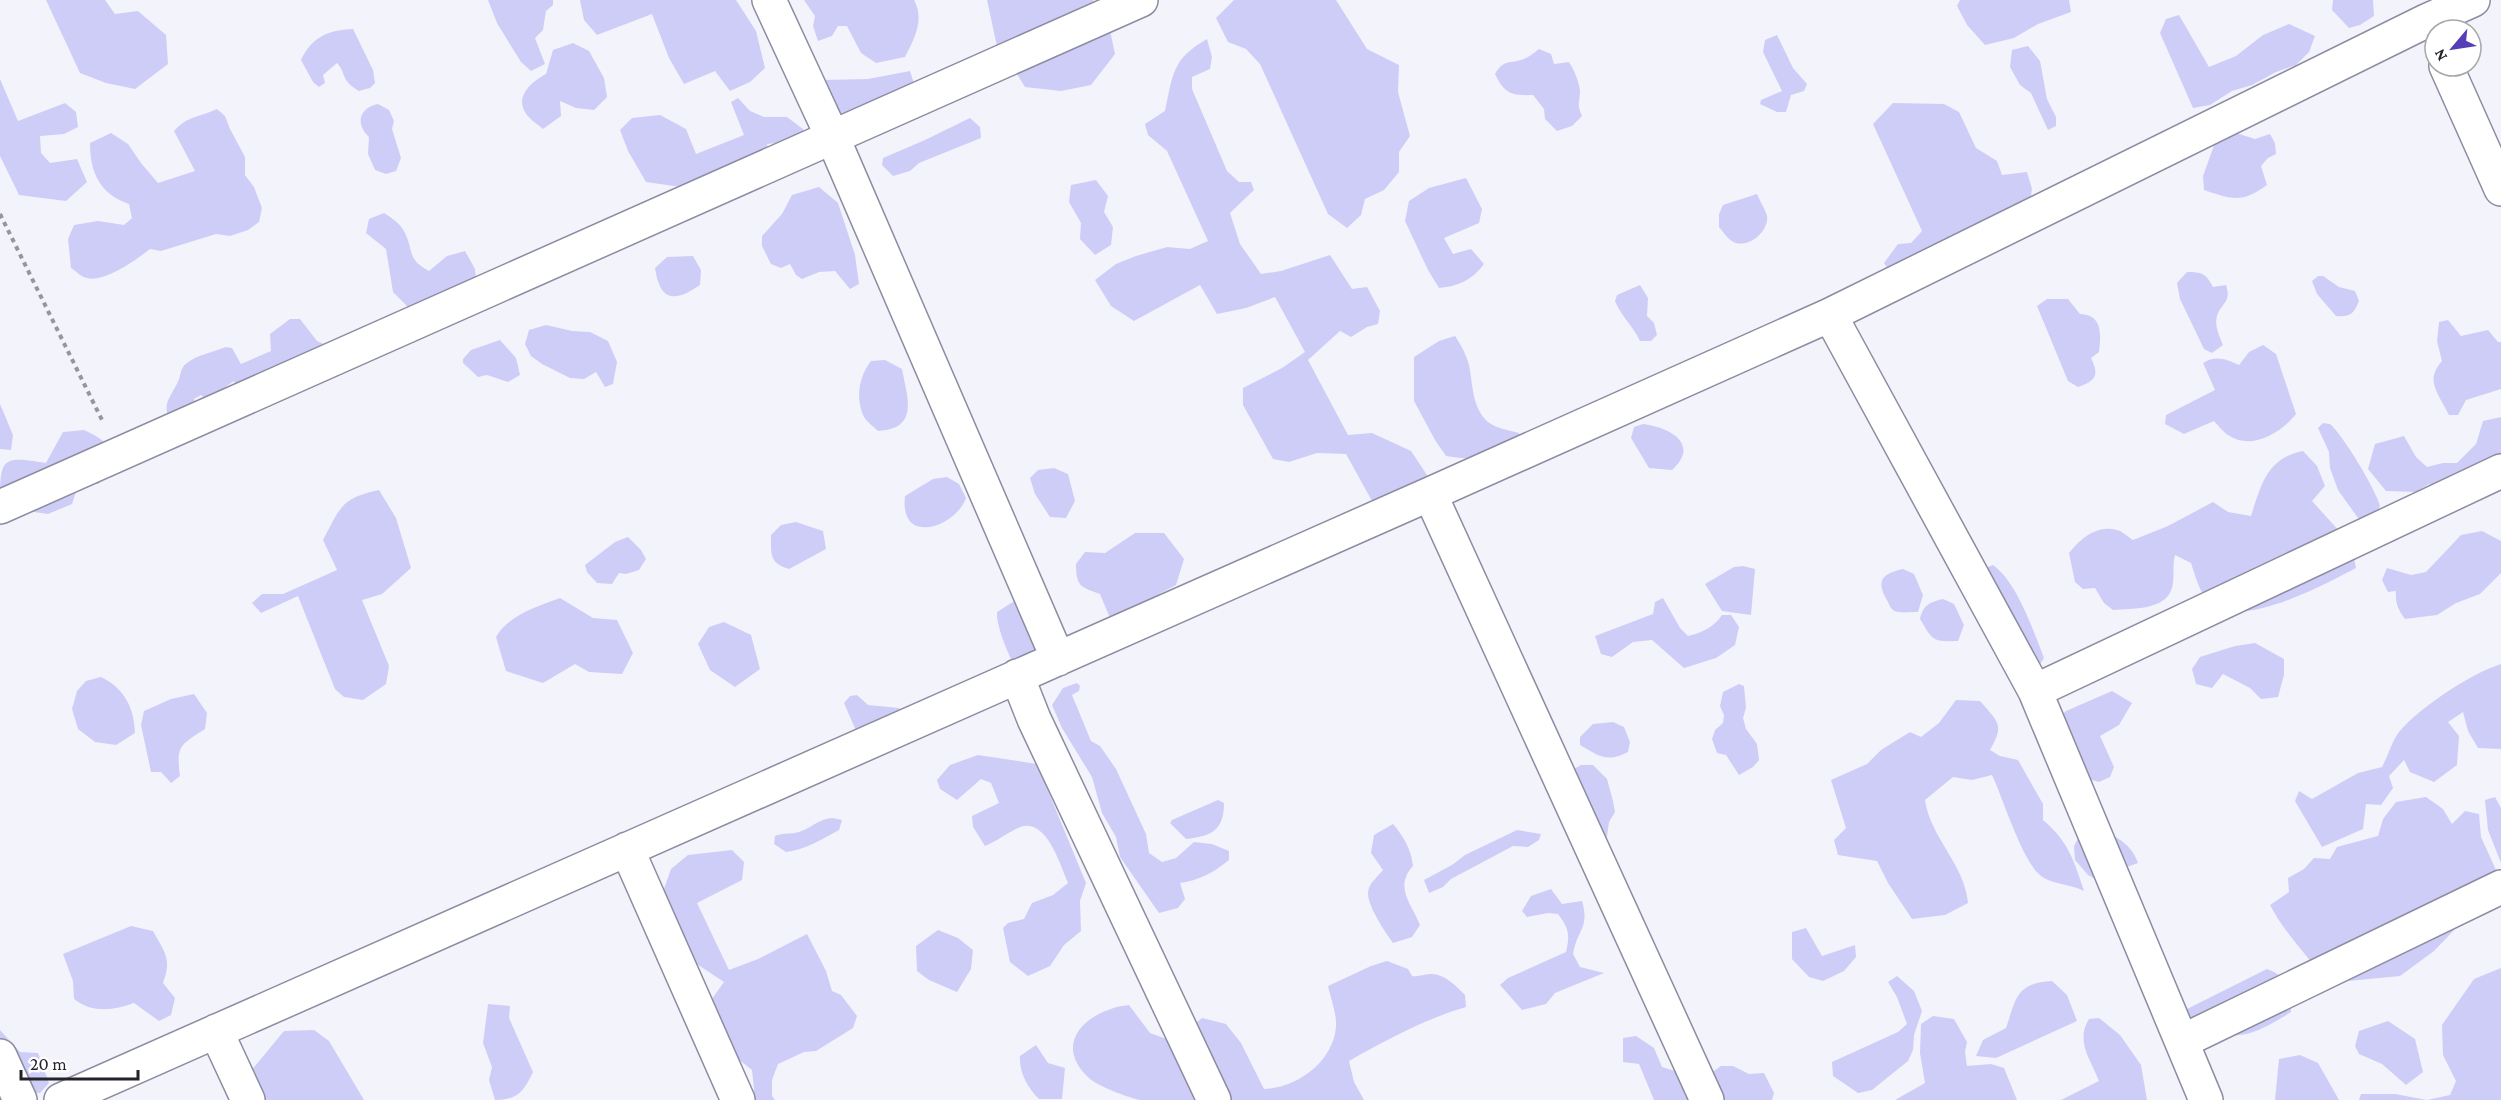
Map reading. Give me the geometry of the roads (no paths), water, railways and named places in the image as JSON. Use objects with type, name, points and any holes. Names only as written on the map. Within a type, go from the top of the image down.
[{"type":"street","points":[[769,0],[832,136],[1058,658]]},
{"type":"street","points":[[0,507],[1141,0]]},
{"type":"street","points":[[2432,18],[2474,0]]},
{"type":"street","points":[[61,1100],[1830,315],[2423,22]]},
{"type":"street","points":[[2451,78],[2501,189]]},
{"type":"street","points":[[1830,315],[2035,691],[2206,1100]]},
{"type":"street","points":[[2035,691],[2501,471]]},
{"type":"street","points":[[1430,494],[1707,1100]]},
{"type":"street","points":[[1017,676],[1034,719],[1214,1100]]},
{"type":"street","points":[[627,849],[738,1100]]},
{"type":"street","points":[[2183,1041],[2501,887]]},
{"type":"street","points":[[216,1031],[248,1100]]},
{"type":"street","points":[[0,1056],[20,1100]]}]
